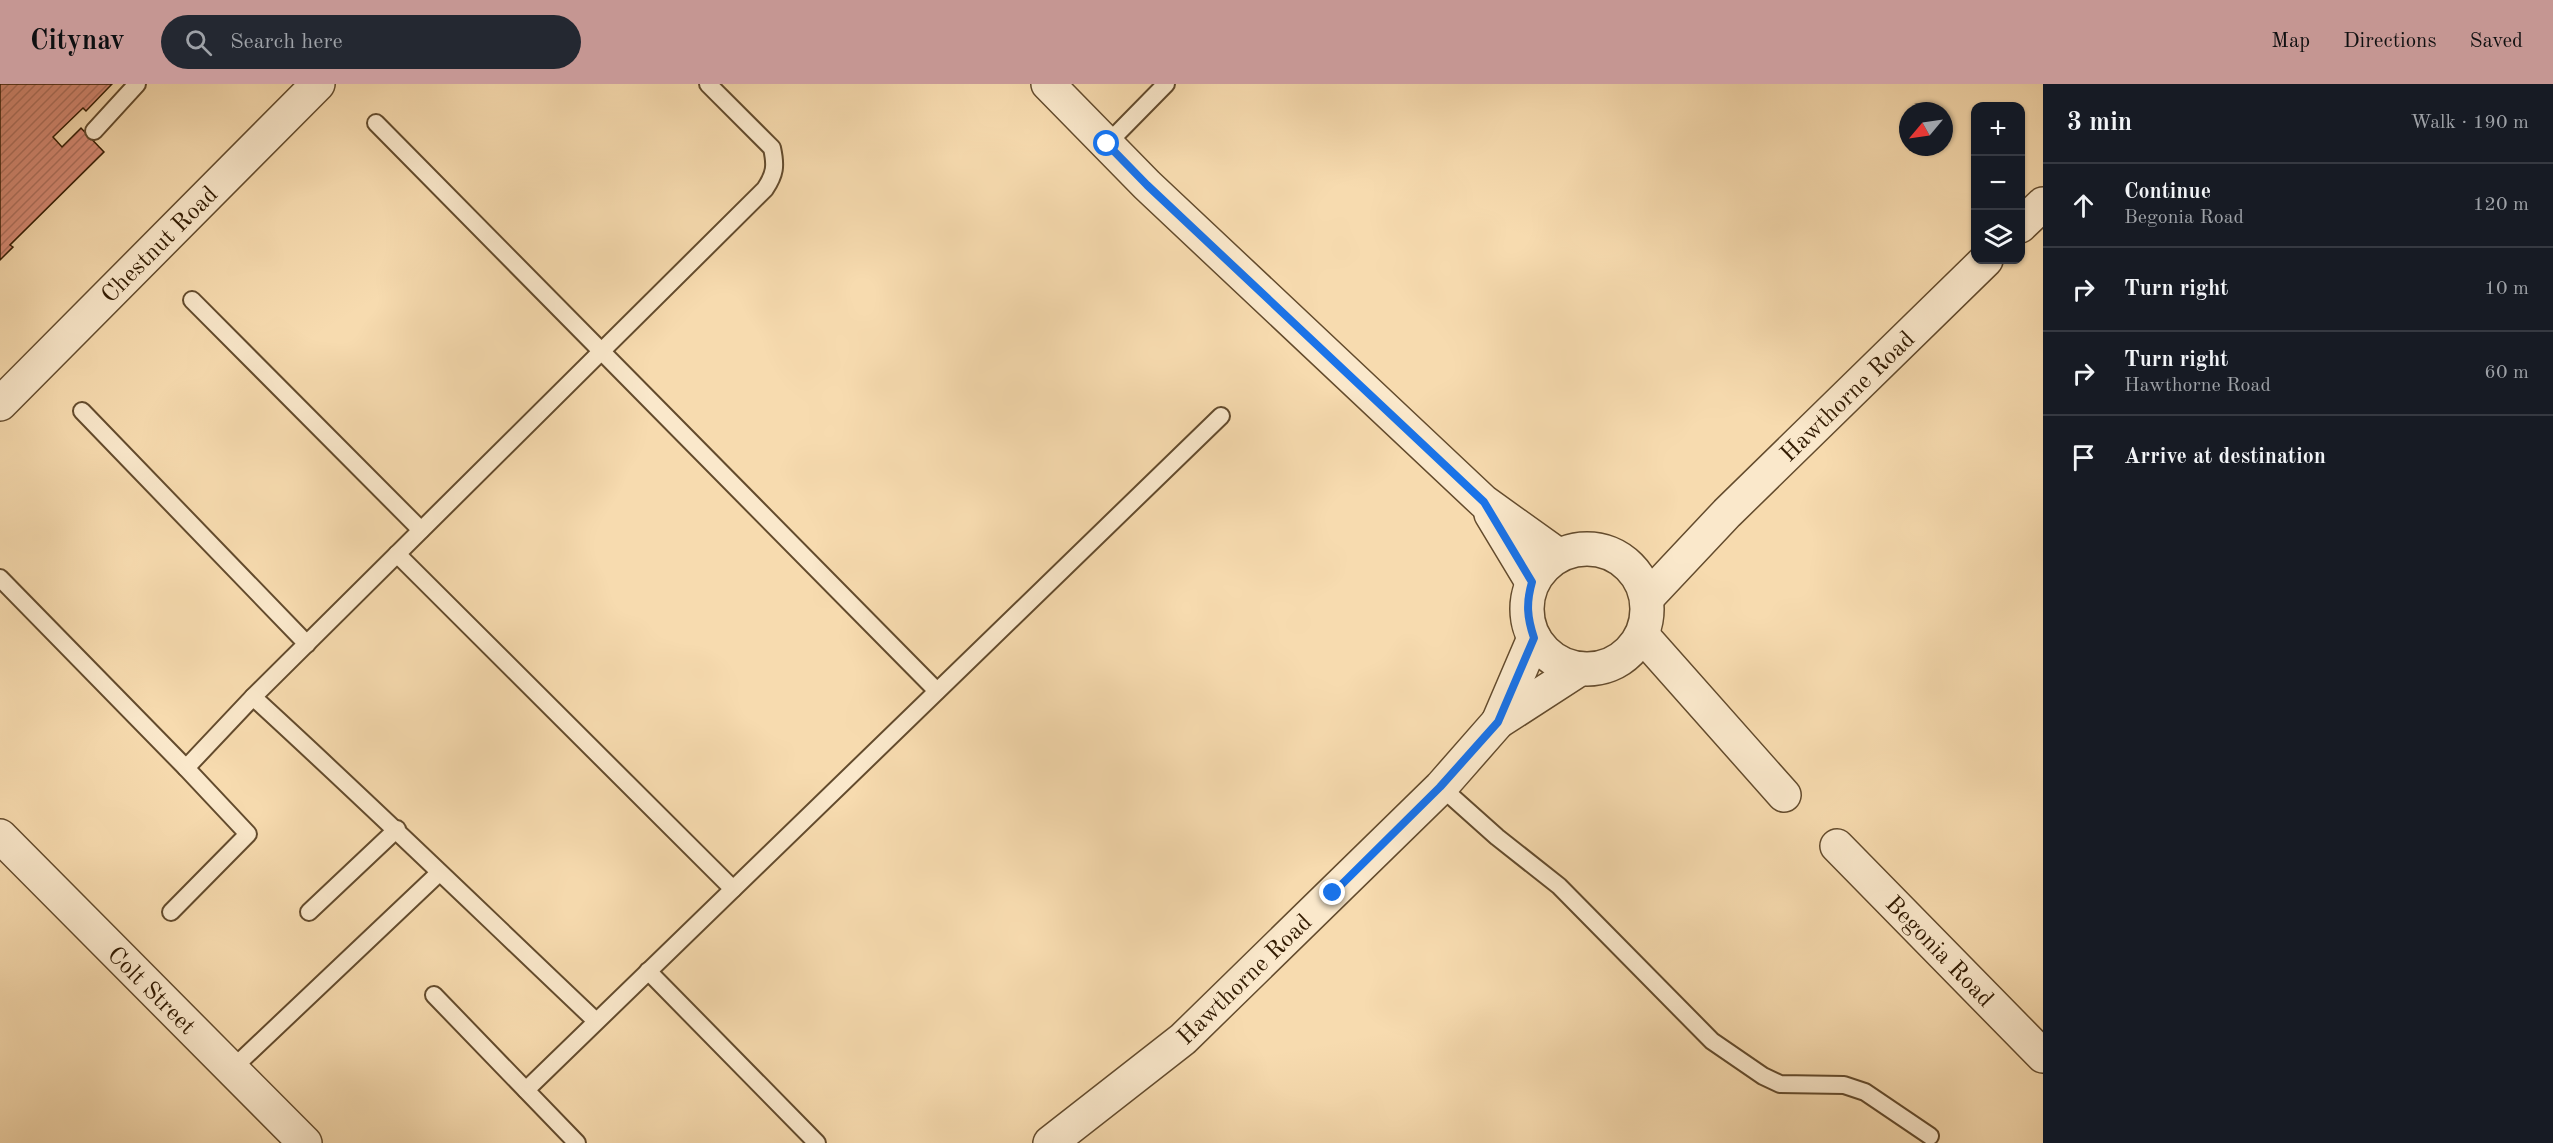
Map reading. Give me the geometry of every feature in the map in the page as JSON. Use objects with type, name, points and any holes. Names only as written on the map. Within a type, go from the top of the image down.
[{"type":"street","name":"Chestnut Road","points":[[0,404],[318,84]]},
{"type":"street","points":[[1048,84],[1147,185],[1484,502],[1558,555]]},
{"type":"street","points":[[2025,221],[2043,204]]},
{"type":"street","name":"Hawthorne Road","points":[[1647,598],[1708,532],[1982,264]]},
{"type":"street","points":[[1484,502],[1532,582]]},
{"type":"street","name":"Hawthorne Road","points":[[1629,565],[1708,532]]},
{"type":"street","points":[[1595,548],[1614,554],[1629,565],[1641,580],[1647,598],[1648,617],[1642,635],[1632,651],[1616,662],[1599,669],[1580,669],[1561,664],[1546,653],[1534,638],[1528,620],[1527,601],[1532,582],[1543,567],[1558,555],[1576,549],[1595,548]]},
{"type":"street","points":[[1642,635],[1784,795]]},
{"type":"street","name":"Hawthorne Road","points":[[1498,722],[1534,638]]},
{"type":"street","name":"Hawthorne Road","points":[[1050,1143],[1183,1039],[1440,787],[1498,722],[1580,669]]},
{"type":"street","name":"Colt Street","points":[[0,836],[304,1143]]},
{"type":"street","name":"Begonia Road","points":[[1837,846],[2043,1056]]},
{"type":"lane","points":[[94,131],[137,84]]},
{"type":"lane","points":[[186,768],[253,697],[765,189],[774,174],[776,162],[772,148],[708,84]]},
{"type":"lane","points":[[1107,144],[1166,84]]},
{"type":"lane","points":[[376,123],[937,691]]},
{"type":"lane","points":[[192,300],[421,530]]},
{"type":"lane","points":[[82,411],[307,644]]},
{"type":"lane","points":[[526,1090],[1221,416]]},
{"type":"lane","points":[[397,554],[733,889]]},
{"type":"lane","points":[[0,578],[248,834],[171,912]]},
{"type":"lane","points":[[253,697],[397,829],[439,873],[596,1021]]},
{"type":"lane","points":[[1440,787],[1497,837],[1559,886],[1712,1041],[1763,1076],[1780,1084],[1844,1085],[1865,1092],[1930,1136]]},
{"type":"lane","points":[[309,912],[397,829]]},
{"type":"lane","points":[[231,1070],[439,873]]},
{"type":"lane","points":[[648,971],[818,1143]]},
{"type":"lane","points":[[434,995],[577,1143]]},
{"type":"building","points":[[0,84],[112,84],[86,111],[83,108],[53,137],[62,147],[81,128],[104,152],[10,245],[13,247],[0,260]]},
{"type":"route","points":[[1107,144],[1147,185],[1484,502],[1532,582],[1527,601],[1528,620],[1534,638],[1498,722],[1440,787],[1333,893]]}]
